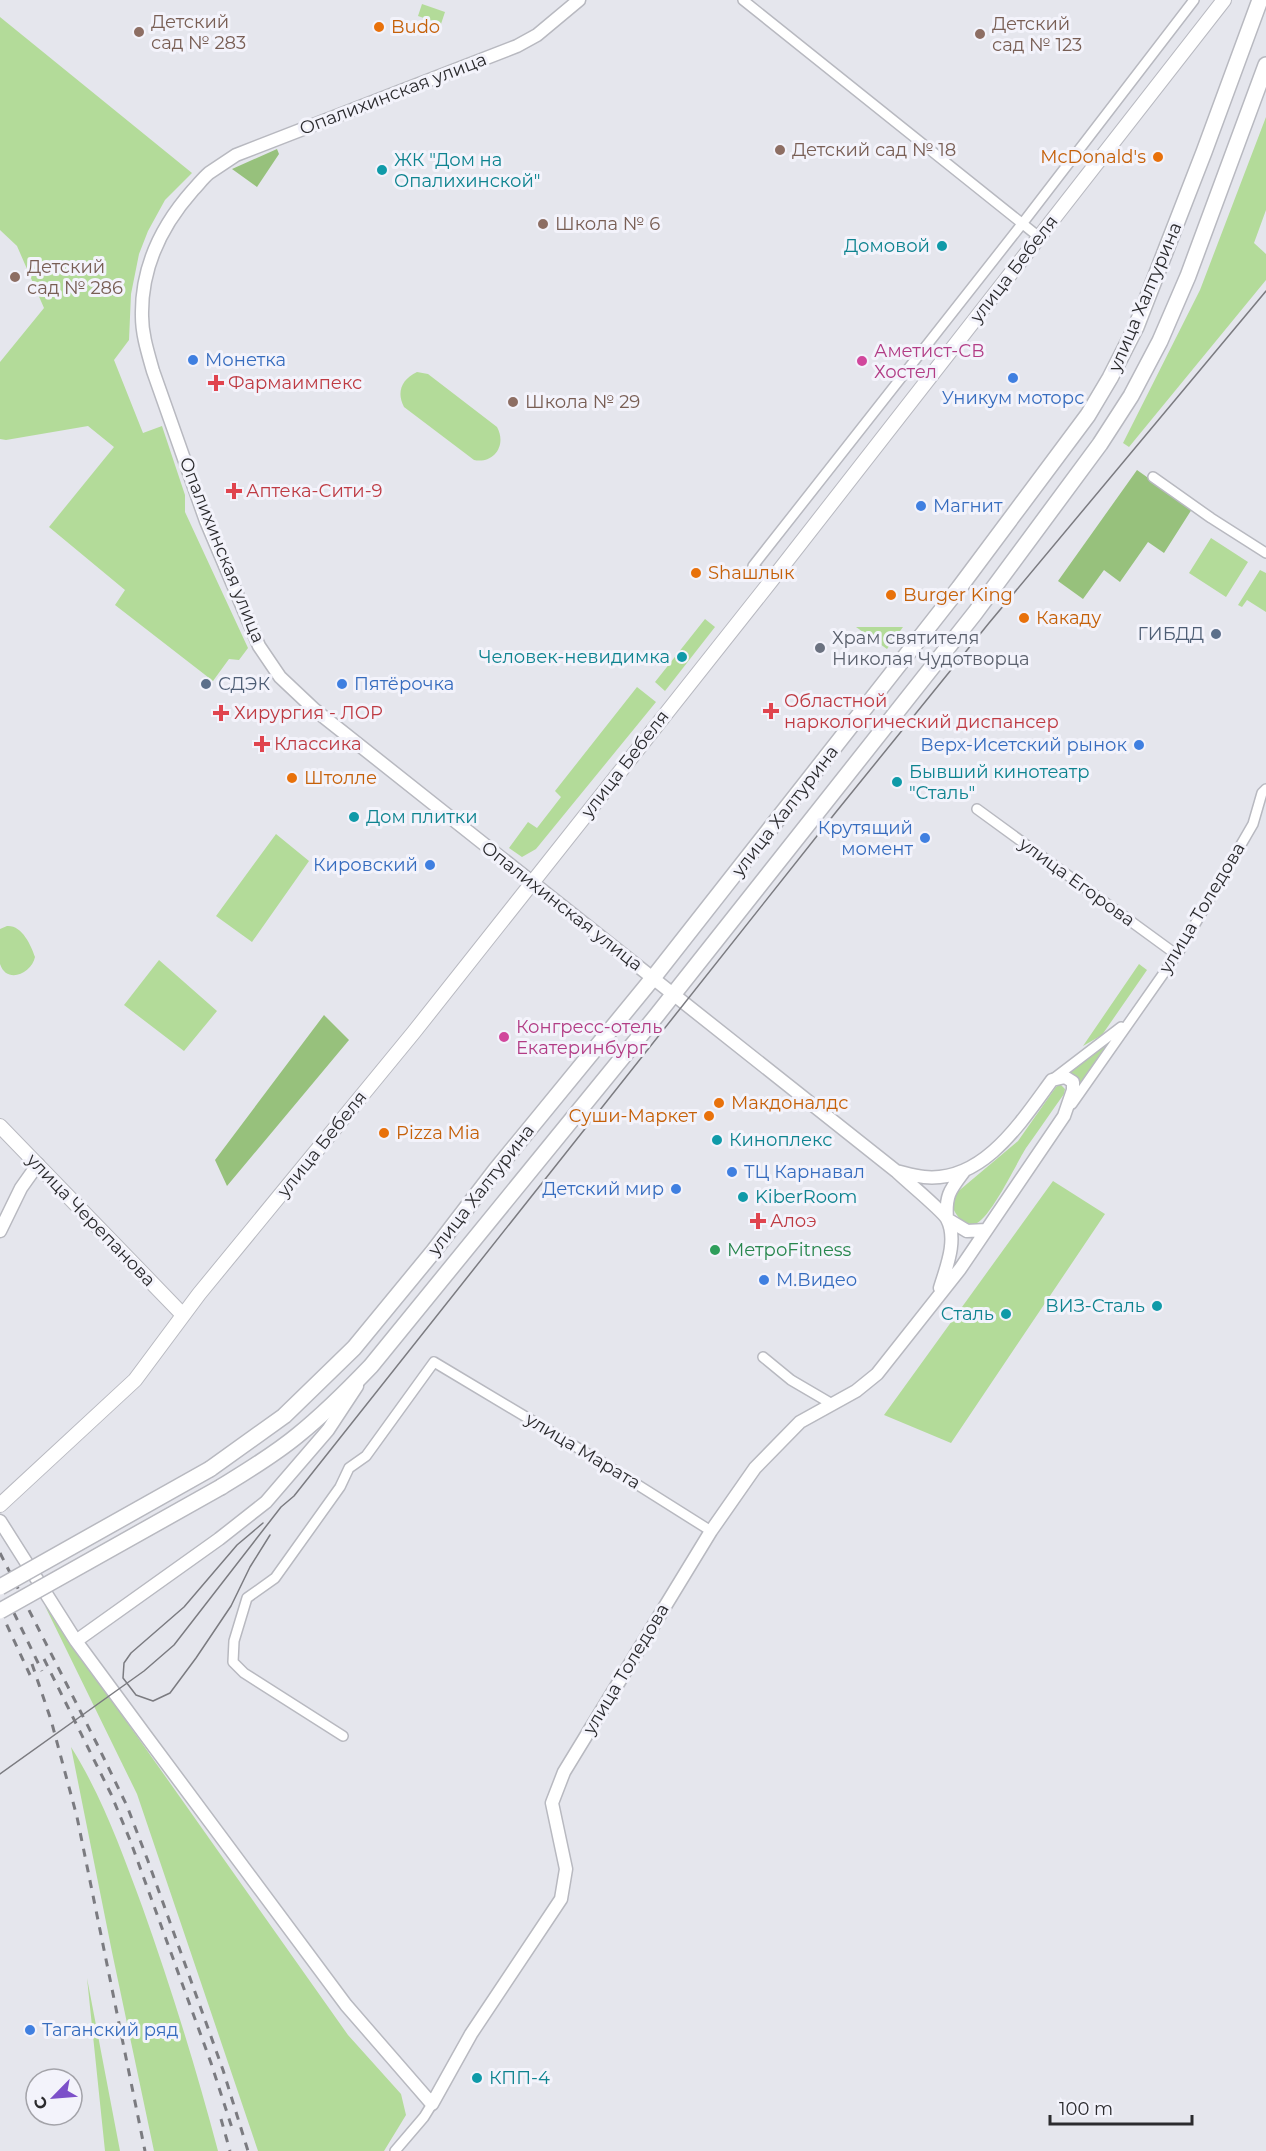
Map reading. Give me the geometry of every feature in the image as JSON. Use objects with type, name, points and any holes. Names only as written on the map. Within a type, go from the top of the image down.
[{"type":"main road","name":"улица Бебеля","points":[[0,1505],[135,1380],[183,1315],[414,1032],[771,581],[1224,0]]},
{"type":"main road","name":"улица Халтурина","points":[[0,1587],[210,1469],[284,1416],[354,1348],[653,978],[952,598],[1088,415],[1110,378],[1140,317],[1260,0]]},
{"type":"main road","name":"улица Халтурина","points":[[0,1611],[263,1461],[297,1436],[337,1401],[371,1366],[673,994],[975,613],[1100,444],[1131,396],[1160,341],[1188,276],[1266,65]]},
{"type":"main road","name":"улица Черепанова","points":[[0,1126],[183,1315]]},
{"type":"street","name":"Опалихинская улица","points":[[579,0],[537,34],[517,46],[236,155],[207,175],[165,226],[153,252],[145,284],[142,316],[146,346],[153,371],[206,521],[259,646],[280,678],[315,710],[896,1171],[947,1219],[967,1231],[986,1230]]},
{"type":"street","points":[[743,0],[1039,237]]},
{"type":"street","points":[[771,581],[753,566],[1022,224],[1194,0]]},
{"type":"street","points":[[1153,477],[1266,553]]},
{"type":"street","name":"улица Толедова","points":[[432,2104],[471,2034],[561,1899],[566,1869],[552,1803],[564,1772],[711,1531],[755,1468],[800,1422],[856,1390],[877,1374],[960,1269],[1176,955],[1252,824],[1262,793],[1266,789]]},
{"type":"street","name":"улица Егорова","points":[[977,809],[1176,955]]},
{"type":"street","points":[[896,1171],[924,1177],[946,1176],[965,1170],[995,1151],[1052,1080],[1128,1022]]},
{"type":"street","name":"улица Толедова","points":[[1052,1080],[1065,1077],[1072,1082],[1073,1090],[1064,1116]]},
{"type":"street","points":[[0,1231],[21,1188],[38,1164]]},
{"type":"street","points":[[938,1295],[951,1254],[946,1204],[949,1191],[965,1170]]},
{"type":"street","points":[[763,1357],[791,1380],[832,1404]]},
{"type":"street","name":"улица Марата","points":[[343,1736],[244,1673],[233,1662],[234,1641],[247,1598],[275,1578],[339,1487],[349,1468],[366,1456],[434,1362],[603,1462],[711,1531]]},
{"type":"street","points":[[76,1641],[219,1539],[266,1502],[328,1430],[371,1366]]},
{"type":"street","points":[[0,1521],[76,1641],[346,2005],[432,2104],[395,2151]]},
{"type":"green space","points":[[422,4],[445,12],[441,24],[418,16]]},
{"type":"green space","points":[[0,17],[192,173],[165,200],[148,231],[139,254],[131,294],[129,340],[114,360],[143,433],[162,426],[185,495],[185,512],[248,648],[239,660],[229,659],[213,681],[115,605],[125,590],[49,527],[114,447],[88,426],[6,440],[0,439],[0,362],[44,308],[17,246],[0,230]]},
{"type":"green space","points":[[1266,117],[1266,210],[1254,243],[1266,254],[1266,280],[1129,447],[1123,443],[1200,290]]},
{"type":"green space","points":[[277,149],[279,154],[257,187],[232,169]]},
{"type":"green space","points":[[417,372],[428,374],[497,427],[500,440],[497,452],[493,456],[474,460],[404,407],[401,396],[402,386]]},
{"type":"green space","points":[[1137,470],[1192,509],[1164,553],[1148,542],[1120,582],[1104,570],[1083,599],[1058,581]]},
{"type":"green space","points":[[1211,538],[1248,562],[1226,597],[1189,573]]},
{"type":"green space","points":[[1260,570],[1266,573],[1266,612],[1247,600],[1242,607],[1238,605]]},
{"type":"green space","points":[[705,619],[715,627],[665,691],[655,682]]},
{"type":"green space","points":[[856,627],[903,627],[887,649]]},
{"type":"green space","points":[[637,687],[656,702],[536,849],[522,857],[509,848],[528,822],[537,828],[561,797],[555,791]]},
{"type":"green space","points":[[276,834],[309,861],[252,942],[216,916]]},
{"type":"green space","points":[[7,926],[21,932],[35,957],[29,968],[19,974],[8,974],[0,964],[0,929]]},
{"type":"green space","points":[[159,960],[217,1011],[184,1051],[124,1005]]},
{"type":"green space","points":[[1139,964],[1147,970],[1102,1035],[1083,1046]]},
{"type":"green space","points":[[324,1015],[349,1040],[227,1186],[215,1160]]},
{"type":"green space","points":[[1108,1044],[1079,1087],[1067,1071]]},
{"type":"green space","points":[[1060,1084],[1065,1089],[1064,1094],[1026,1148],[995,1203],[980,1221],[974,1224],[965,1223],[951,1204],[955,1194],[1018,1141]]},
{"type":"green space","points":[[1053,1181],[1105,1214],[951,1443],[884,1415]]},
{"type":"green space","points":[[45,1606],[348,2035],[401,2094],[406,2115],[384,2151],[258,2151],[137,1794]]},
{"type":"green space","points":[[71,1747],[102,1805],[142,1906],[183,2028],[218,2151],[154,2151]]},
{"type":"green space","points":[[87,1978],[120,2151],[105,2151]]},
{"type":"tram line","points":[[0,1774],[144,1671],[174,1645],[281,1507],[294,1496],[836,812],[989,623],[1266,291]]},
{"type":"tram line","points":[[263,1523],[237,1545],[184,1607],[131,1653],[124,1663],[123,1678],[136,1695],[153,1701],[170,1693],[231,1606],[250,1567],[270,1535]]},
{"type":"railway","points":[[0,1553],[127,1806],[223,2070],[248,2151]]},
{"type":"railway","points":[[0,1584],[42,1671]]},
{"type":"railway","points":[[0,1610],[30,1675]]},
{"type":"railway","points":[[44,1659],[111,1794],[130,1840],[211,2063],[232,2128]]},
{"type":"railway","points":[[32,1664],[51,1720],[77,1817],[145,2151]]},
{"type":"railway","points":[[221,2119],[230,2151]]},
{"type":"place","name":"Budo","points":[[379,27]]},
{"type":"place","name":"Детский сад № 283","points":[[139,32]]},
{"type":"place","name":"Детский сад № 123","points":[[980,34]]},
{"type":"place","name":"Детский сад № 18","points":[[780,150]]},
{"type":"place","name":"McDonald's","points":[[1158,157]]},
{"type":"place","name":"ЖК \"Дом на Опалихинской\"","points":[[382,170]]},
{"type":"place","name":"Школа № 6","points":[[543,224]]},
{"type":"place","name":"Домовой","points":[[942,246]]},
{"type":"place","name":"Детский сад № 286","points":[[15,277]]},
{"type":"place","name":"Монетка","points":[[193,360]]},
{"type":"place","name":"Аметист-СВ Хостел","points":[[862,361]]},
{"type":"place","name":"Уникум моторс","points":[[1013,378]]},
{"type":"place","name":"Фармаимпекс","points":[[216,383]]},
{"type":"place","name":"Школа № 29","points":[[513,402]]},
{"type":"place","name":"Аптека-Сити-9","points":[[234,491]]},
{"type":"place","name":"Магнит","points":[[921,506]]},
{"type":"place","name":"Shашлык","points":[[696,573]]},
{"type":"place","name":"Burger King","points":[[891,595]]},
{"type":"place","name":"Какаду","points":[[1024,618]]},
{"type":"place","name":"ГИБДД","points":[[1216,634]]},
{"type":"place","name":"Храм святителя Николая Чудотворца","points":[[820,648]]},
{"type":"place","name":"Человек-невидимка","points":[[682,657]]},
{"type":"place","name":"СДЭК","points":[[206,684]]},
{"type":"place","name":"Пятёрочка","points":[[342,684]]},
{"type":"place","name":"Областной наркологический диспансер","points":[[771,711]]},
{"type":"place","name":"Хирургия - ЛОР","points":[[221,713]]},
{"type":"place","name":"Классика","points":[[262,744]]},
{"type":"place","name":"Верх-Исетский рынок","points":[[1139,745]]},
{"type":"place","name":"Штолле","points":[[292,778]]},
{"type":"place","name":"Бывший кинотеатр \"Сталь\"","points":[[897,782]]},
{"type":"place","name":"Дом плитки","points":[[354,817]]},
{"type":"place","name":"Крутящий момент","points":[[925,838]]},
{"type":"place","name":"Кировский","points":[[430,865]]},
{"type":"place","name":"Конгресс-отель Екатеринбург","points":[[504,1037]]},
{"type":"place","name":"Макдоналдс","points":[[719,1103]]},
{"type":"place","name":"Суши-Маркет","points":[[709,1116]]},
{"type":"place","name":"Pizza Mia","points":[[384,1133]]},
{"type":"place","name":"Киноплекс","points":[[717,1140]]},
{"type":"place","name":"ТЦ Карнавал","points":[[732,1172]]},
{"type":"place","name":"Детский мир","points":[[676,1189]]},
{"type":"place","name":"KiberRoom","points":[[743,1197]]},
{"type":"place","name":"Алоэ","points":[[758,1221]]},
{"type":"place","name":"МетроFitness","points":[[715,1250]]},
{"type":"place","name":"М.Видео","points":[[764,1280]]},
{"type":"place","name":"ВИЗ-Сталь","points":[[1157,1306]]},
{"type":"place","name":"Сталь","points":[[1006,1314]]},
{"type":"place","name":"Таганский ряд","points":[[30,2030]]},
{"type":"place","name":"КПП-4","points":[[477,2078]]}]
